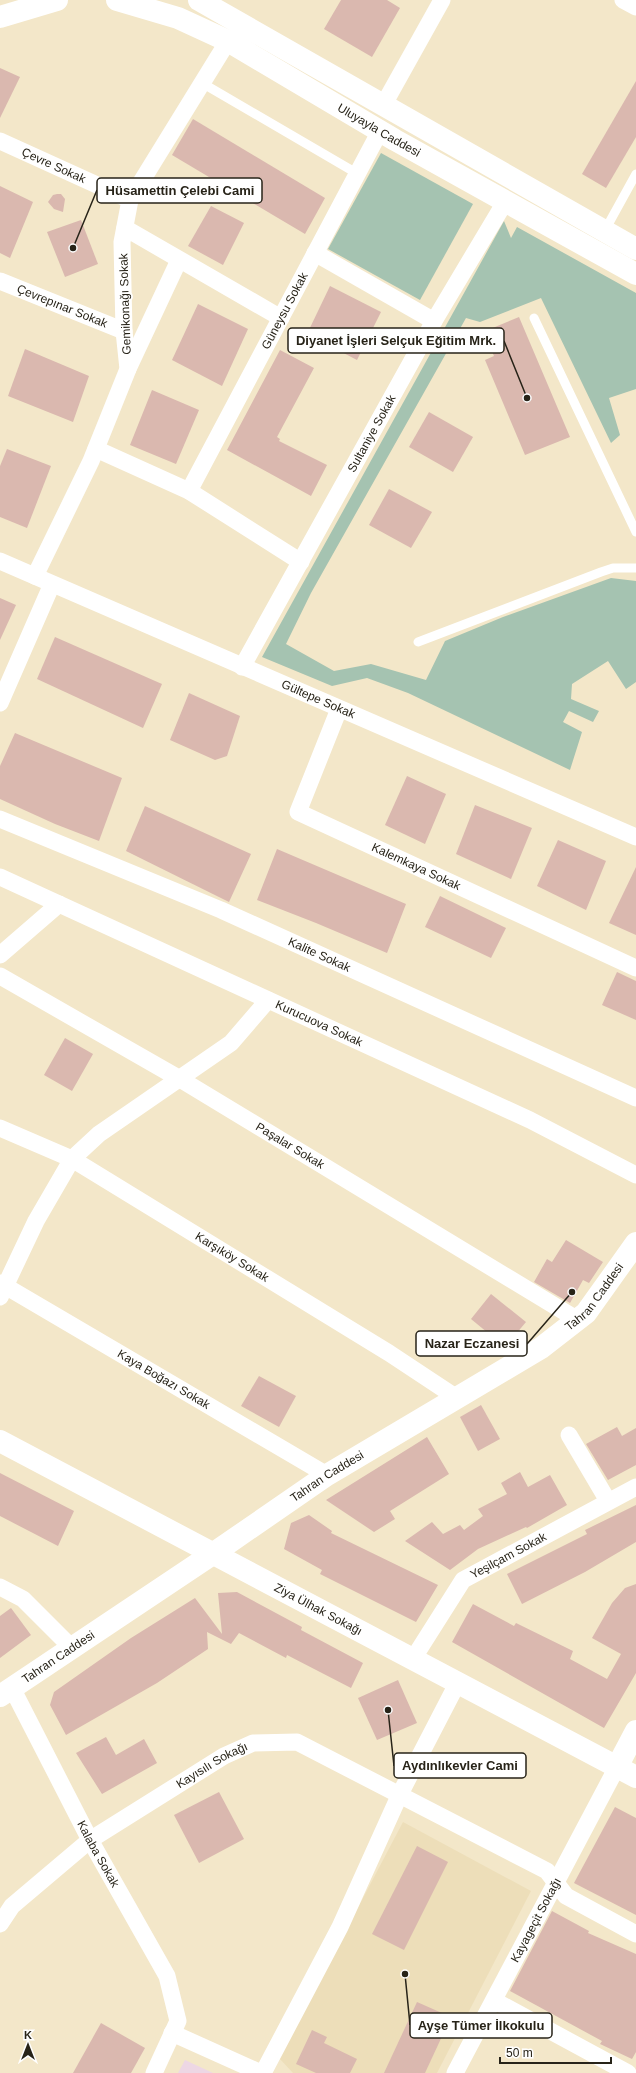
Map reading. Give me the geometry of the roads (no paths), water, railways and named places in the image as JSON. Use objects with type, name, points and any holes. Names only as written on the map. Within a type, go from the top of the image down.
[{"type":"street","points":[[0,17],[57,0]]},
{"type":"street","name":"Uluyayla Caddesi","points":[[116,0],[178,18],[228,41],[380,131],[505,202],[599,241],[636,249]]},
{"type":"street","name":"Uluyayla Caddesi","points":[[198,0],[384,104],[599,241],[636,274]]},
{"type":"street","points":[[384,104],[442,0]]},
{"type":"street","points":[[623,0],[636,7]]},
{"type":"street","name":"Gemikonağı Sokak","points":[[35,576],[96,449],[128,369],[124,331],[122,242],[130,200],[228,41]]},
{"type":"street","name":"Güneysu Sokak","points":[[190,491],[380,131]]},
{"type":"street","name":"Çevre Sokak","points":[[0,140],[130,200]]},
{"type":"street","name":"Sultaniye Sokak","points":[[242,667],[434,321],[505,202]]},
{"type":"street","points":[[125,228],[281,318]]},
{"type":"street","points":[[315,253],[434,321]]},
{"type":"street","points":[[128,369],[179,260]]},
{"type":"street","name":"Çevrepınar Sokak","points":[[0,281],[124,331]]},
{"type":"street","points":[[96,449],[190,491],[301,562]]},
{"type":"street","name":"Gültepe Sokak","points":[[0,561],[636,837]]},
{"type":"street","points":[[0,703],[52,584]]},
{"type":"street","name":"Kalemkaya Sokak","points":[[339,709],[298,812],[636,968]]},
{"type":"street","name":"Kalite Sokak","points":[[0,819],[221,910],[636,1098]]},
{"type":"street","name":"Kurucuova Sokak","points":[[0,877],[530,1120],[636,1175]]},
{"type":"street","points":[[0,956],[59,904]]},
{"type":"street","name":"Paşalar Sokak","points":[[0,976],[180,1079],[578,1320]]},
{"type":"street","points":[[2,1289],[36,1221],[72,1159],[99,1134],[231,1044],[268,1000]]},
{"type":"street","name":"Karşıköy Sokak","points":[[0,1128],[72,1159],[389,1353],[457,1398]]},
{"type":"street","name":"Tahran Caddesi","points":[[6,1692],[71,1647],[214,1554],[326,1475],[541,1348],[586,1313],[636,1243]]},
{"type":"street","name":"Kaya Boğazı Sokak","points":[[2,1289],[326,1475]]},
{"type":"street","points":[[569,1435],[608,1501]]},
{"type":"street","name":"Ziya Ülhak Sokağı","points":[[0,1441],[636,1777]]},
{"type":"street","name":"Yeşilçam Sokak","points":[[413,1659],[463,1580],[636,1486]]},
{"type":"street","points":[[0,1587],[23,1599],[71,1647]]},
{"type":"street","points":[[154,2073],[175,2027],[262,2073],[340,1927],[400,1794],[458,1682]]},
{"type":"street","name":"Kalaba Sokak","points":[[6,1692],[168,1976],[175,2027]]},
{"type":"street","points":[[617,1767],[636,1732]]},
{"type":"street","name":"Kayısılı Sokağı","points":[[0,1924],[12,1906],[90,1840],[224,1756],[253,1743],[297,1742],[547,1871],[566,1896],[636,1934]]},
{"type":"street","name":"Kayageçit Sokağı","points":[[456,2073],[617,1767]]},
{"type":"street","points":[[495,2001],[628,2073]]},
{"type":"lane","points":[[202,83],[358,174]]},
{"type":"lane","points":[[599,241],[636,174]]},
{"type":"lane","points":[[534,318],[636,532]]},
{"type":"lane","points":[[418,642],[601,572],[613,568],[636,568]]},
{"type":"place","name":"Hüsamettin Çelebi Cami","points":[[73,248]]},
{"type":"place","name":"Diyanet İşleri Selçuk Eğitim Mrk.","points":[[527,398]]},
{"type":"place","name":"Nazar Eczanesi","points":[[572,1292]]},
{"type":"place","name":"Aydınlıkevler Cami","points":[[388,1710]]},
{"type":"place","name":"Ayşe Tümer İlkokulu","points":[[405,1974]]}]
